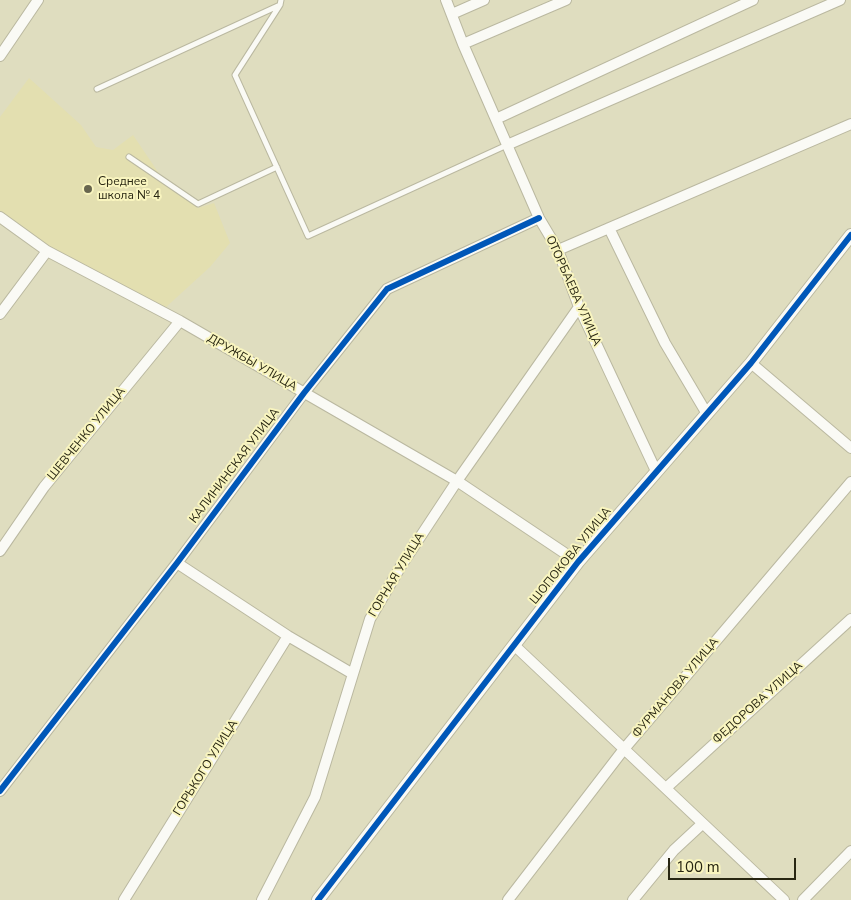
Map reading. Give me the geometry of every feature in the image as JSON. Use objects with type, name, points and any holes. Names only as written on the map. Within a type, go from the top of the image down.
[{"type":"street","points":[[0,56],[38,0]]},
{"type":"street","name":"ОТОРБАЕВА УЛИЦА","points":[[446,0],[463,44],[539,218],[558,250],[579,307],[656,472]]},
{"type":"street","points":[[452,14],[484,0]]},
{"type":"street","points":[[463,44],[554,2],[566,0]]},
{"type":"street","points":[[496,119],[754,0]]},
{"type":"street","points":[[507,145],[840,0]]},
{"type":"street","points":[[558,250],[851,124]]},
{"type":"street","name":"ДРУЖБЫ УЛИЦА","points":[[0,218],[47,251],[180,321],[457,481],[578,562]]},
{"type":"street","name":"КАЛИНИНСКАЯ УЛИЦА","points":[[0,791],[177,563],[304,393],[387,289],[539,218]]},
{"type":"street","points":[[609,228],[665,343],[707,414]]},
{"type":"street","name":"ШОПОКОВА УЛИЦА","points":[[318,900],[376,822],[515,646],[578,562],[752,363],[851,235]]},
{"type":"street","points":[[0,314],[47,251]]},
{"type":"street","name":"ГОРНАЯ УЛИЦА","points":[[262,900],[315,796],[370,619],[401,566],[457,481],[579,307]]},
{"type":"street","name":"ШЕВЧЕНКО УЛИЦА","points":[[0,551],[44,486],[180,321]]},
{"type":"street","points":[[752,363],[851,448]]},
{"type":"street","name":"ФУРМАНОВА УЛИЦА","points":[[508,900],[624,749],[851,482]]},
{"type":"street","points":[[177,563],[288,636],[353,674]]},
{"type":"street","name":"ФЕДОРОВА УЛИЦА","points":[[666,788],[851,619]]},
{"type":"street","name":"ГОРЬКОГО УЛИЦА","points":[[124,900],[288,636]]},
{"type":"street","points":[[515,646],[784,900]]},
{"type":"street","points":[[633,900],[674,850],[702,824]]},
{"type":"street","points":[[803,900],[851,851]]},
{"type":"lane","points":[[280,3],[235,75],[308,236],[507,145]]},
{"type":"lane","points":[[97,89],[280,3]]},
{"type":"lane","points":[[129,157],[198,204],[277,167]]},
{"type":"shaded area","name":"Среднее школа № 4","points":[[29,78],[81,125],[96,147],[113,150],[133,135],[160,175],[198,208],[214,203],[230,243],[210,267],[165,308],[50,248],[0,212],[0,117]]},
{"type":"cycle path","points":[[0,791],[177,563],[304,393],[387,289],[539,218]]},
{"type":"cycle path","points":[[318,900],[578,562],[751,363],[851,235]]},
{"type":"place","name":"Среднее школа № 4","points":[[88,189]]}]
